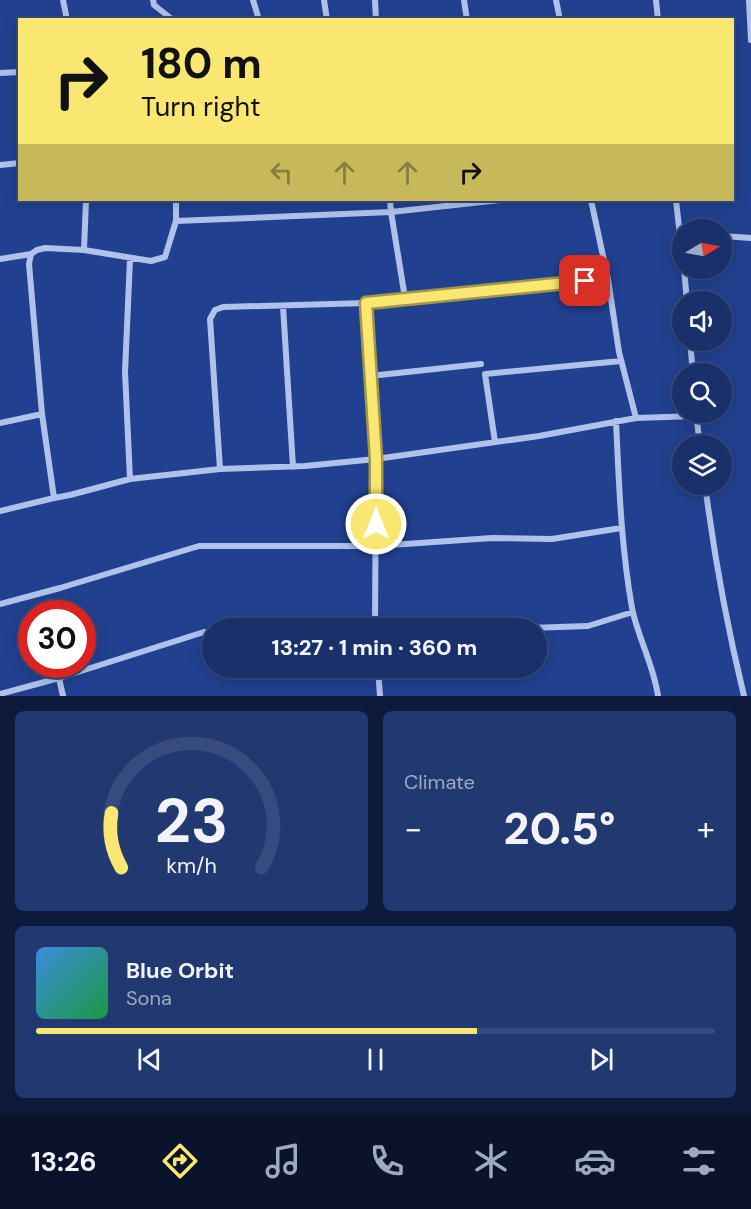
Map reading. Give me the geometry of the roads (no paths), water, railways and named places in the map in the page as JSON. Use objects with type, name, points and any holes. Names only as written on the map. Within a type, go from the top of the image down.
[{"type":"street","points":[[63,0],[67,18]]},
{"type":"street","points":[[153,0],[154,5],[170,18]]},
{"type":"street","points":[[253,0],[258,18]]},
{"type":"street","points":[[324,0],[327,18]]},
{"type":"street","points":[[375,0],[376,18]]},
{"type":"street","points":[[464,0],[467,18]]},
{"type":"street","points":[[556,0],[560,18]]},
{"type":"street","points":[[656,0],[658,18]]},
{"type":"street","points":[[748,0],[751,40]]},
{"type":"street","points":[[0,73],[18,72]]},
{"type":"street","points":[[0,165],[18,163]]},
{"type":"street","points":[[84,250],[86,201]]},
{"type":"street","points":[[0,260],[32,254],[45,248],[84,250],[151,261],[165,257],[176,221],[176,201]]},
{"type":"street","points":[[390,201],[405,298]]},
{"type":"street","points":[[176,221],[391,212],[491,201]]},
{"type":"street","points":[[591,201],[608,279],[621,361],[636,418]]},
{"type":"street","points":[[676,201],[679,219]]},
{"type":"street","points":[[732,237],[751,238]]},
{"type":"street","points":[[32,254],[29,264],[42,414],[54,498]]},
{"type":"street","points":[[130,258],[125,372],[130,480]]},
{"type":"street","points":[[220,469],[210,319],[215,310],[223,307],[366,303],[608,279]]},
{"type":"street","points":[[366,303],[376,459],[375,618]]},
{"type":"street","points":[[283,306],[293,467]]},
{"type":"street","points":[[495,442],[485,374],[621,361]]},
{"type":"street","points":[[370,376],[481,364]]},
{"type":"street","points":[[0,423],[42,414]]},
{"type":"street","points":[[0,511],[130,480],[220,469],[293,467],[376,459],[539,436],[636,418],[672,416]]},
{"type":"street","points":[[616,421],[625,566],[633,612],[656,680],[658,696]]},
{"type":"street","points":[[707,495],[733,652],[744,696]]},
{"type":"street","points":[[0,604],[199,546],[376,546],[492,538],[552,539],[621,528]]},
{"type":"street","points":[[547,627],[588,626],[633,612]]},
{"type":"street","points":[[96,666],[202,633]]},
{"type":"street","points":[[0,694],[59,678],[63,696]]},
{"type":"street","points":[[379,678],[380,696]]}]
